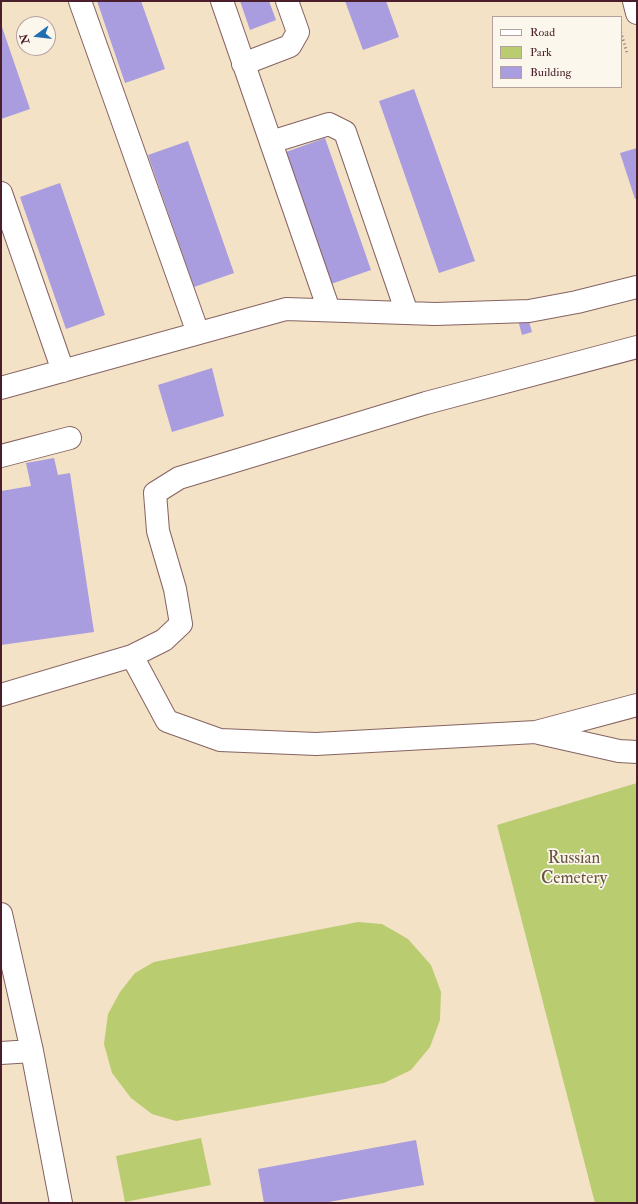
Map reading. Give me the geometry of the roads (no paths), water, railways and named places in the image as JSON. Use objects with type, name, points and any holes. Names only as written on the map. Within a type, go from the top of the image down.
[{"type":"street","points":[[80,1],[198,333]]},
{"type":"street","points":[[222,1],[329,310]]},
{"type":"street","points":[[244,64],[290,46],[298,32],[287,1]]},
{"type":"street","points":[[634,1],[637,13]]},
{"type":"street","points":[[271,142],[330,124],[345,132],[407,313]]},
{"type":"street","points":[[1,193],[63,371]]},
{"type":"street","points":[[1,388],[286,309],[435,314],[529,311],[577,302],[637,287]]},
{"type":"street","points":[[1,695],[132,656],[164,640],[181,624],[175,589],[158,531],[155,493],[178,478],[426,403],[637,347]]},
{"type":"street","points":[[1,456],[70,438]]},
{"type":"street","points":[[132,656],[168,721],[220,740],[316,744],[536,732],[637,705]]},
{"type":"street","points":[[536,732],[619,751],[637,752]]},
{"type":"street","points":[[1,914],[32,1051],[61,1203]]},
{"type":"street","points":[[1,1053],[32,1051]]},
{"type":"park label","name":"Russian Cemetery","points":[[574,869]]}]
